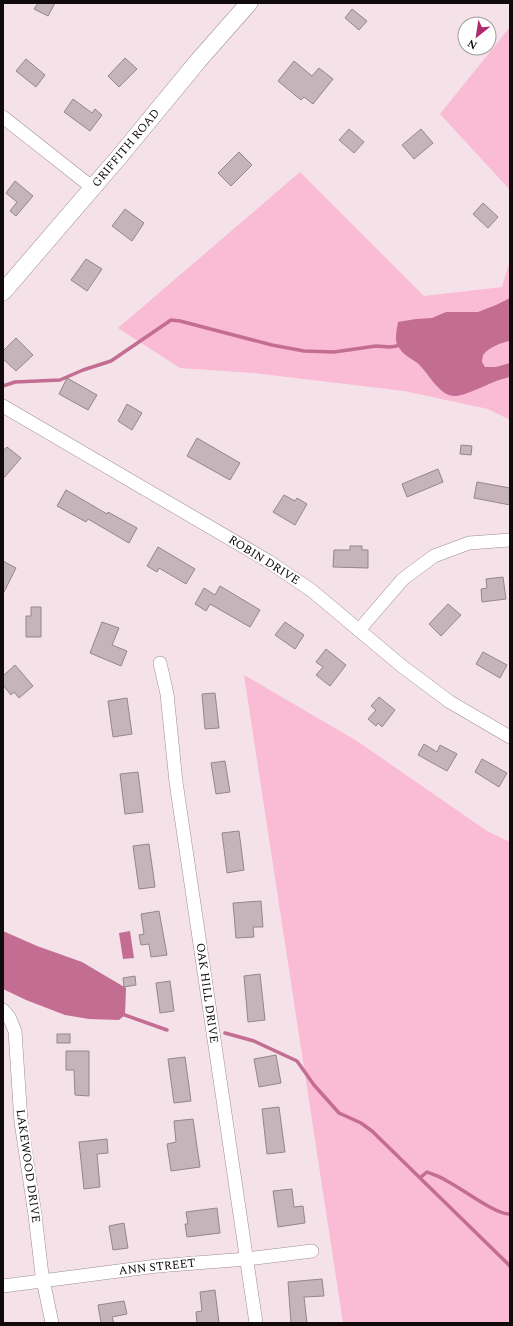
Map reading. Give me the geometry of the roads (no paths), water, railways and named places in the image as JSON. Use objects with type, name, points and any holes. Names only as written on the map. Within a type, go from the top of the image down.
[{"type":"street","name":"GRIFFITH ROAD","points":[[3,292],[93,188],[198,61],[249,3]]},
{"type":"street","points":[[3,117],[93,188]]},
{"type":"street","name":"ROBIN DRIVE","points":[[3,406],[268,561],[311,590],[402,667],[450,702],[510,737]]},
{"type":"street","points":[[359,630],[403,579],[434,556],[470,543],[510,540]]},
{"type":"street","name":"OAK HILL DRIVE","points":[[160,663],[167,694],[176,782],[256,1323]]},
{"type":"street","name":"LAKEWOOD DRIVE","points":[[4,1011],[9,1017],[15,1031],[21,1122],[43,1281],[52,1323]]},
{"type":"street","name":"ANN STREET","points":[[3,1286],[157,1266],[247,1259],[312,1251]]},
{"type":"waterway","points":[[3,386],[15,382],[60,380],[83,370],[111,361],[171,320],[272,345],[304,351],[334,352],[376,346],[390,347],[397,346],[400,343]]},
{"type":"waterway","points":[[122,1014],[167,1030]]},
{"type":"waterway","points":[[225,1033],[254,1041],[297,1061],[314,1085],[339,1113],[361,1123],[372,1131],[510,1266]]},
{"type":"waterway","points":[[421,1177],[427,1172],[442,1178],[488,1206],[510,1214]]}]
